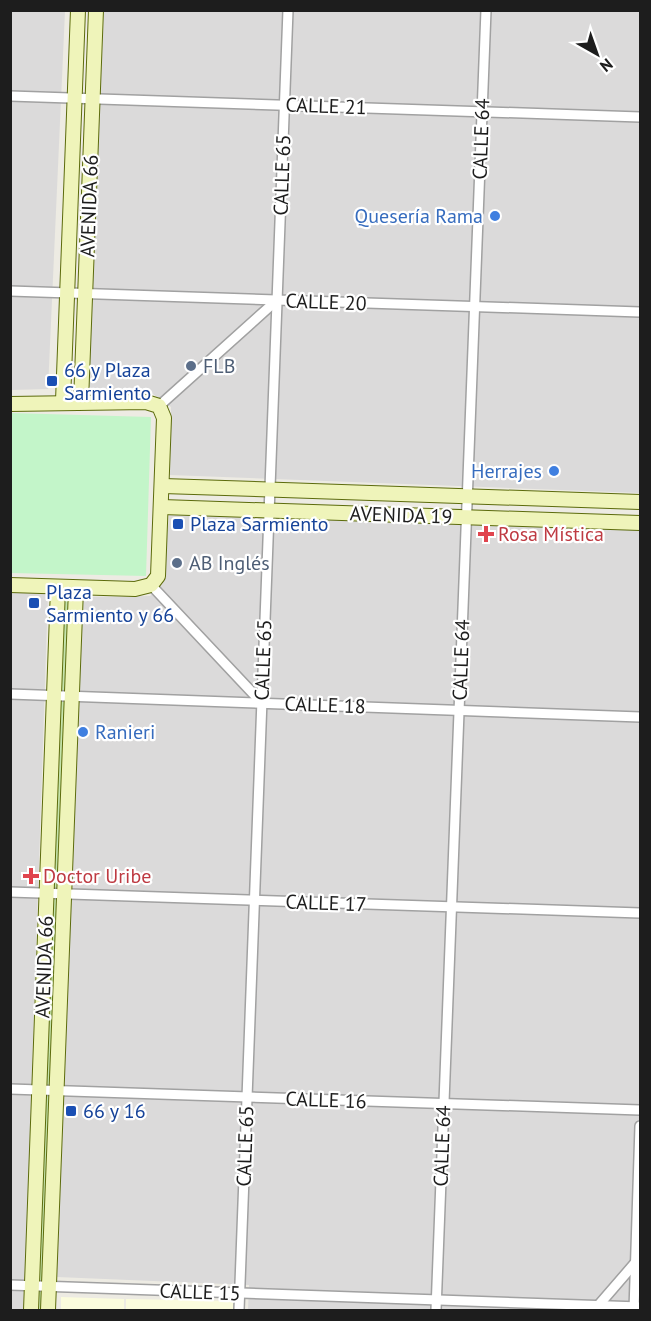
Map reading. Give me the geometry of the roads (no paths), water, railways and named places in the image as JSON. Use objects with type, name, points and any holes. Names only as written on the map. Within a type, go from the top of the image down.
[{"type":"main road","name":"AVENIDA 66","points":[[63,401],[78,10]]},
{"type":"main road","name":"AVENIDA 66","points":[[81,402],[96,10]]},
{"type":"main road","points":[[10,404],[63,401],[146,402],[159,406],[164,418],[158,576],[151,585],[135,589],[76,589],[10,585]]},
{"type":"main road","name":"AVENIDA 19","points":[[163,486],[640,502]]},
{"type":"main road","name":"AVENIDA 19","points":[[162,507],[640,523]]},
{"type":"main road","name":"AVENIDA 66","points":[[31,1311],[58,588]]},
{"type":"main road","name":"AVENIDA 66","points":[[48,1311],[76,589]]},
{"type":"street","name":"CALLE 65","points":[[239,1311],[288,10]]},
{"type":"street","name":"CALLE 64","points":[[436,1311],[486,10]]},
{"type":"street","name":"CALLE 21","points":[[10,96],[640,117]]},
{"type":"street","name":"CALLE 20","points":[[10,291],[640,312]]},
{"type":"street","points":[[159,406],[277,300]]},
{"type":"street","points":[[151,585],[262,703]]},
{"type":"street","name":"CALLE 18","points":[[10,694],[640,717]]},
{"type":"street","name":"CALLE 17","points":[[10,892],[640,913]]},
{"type":"street","name":"CALLE 16","points":[[10,1089],[640,1110]]},
{"type":"street","points":[[636,1308],[640,1126]]},
{"type":"street","points":[[596,1308],[638,1261]]},
{"type":"street","name":"CALLE 15","points":[[10,1285],[636,1308]]},
{"type":"place","name":"Quesería Rama","points":[[495,216]]},
{"type":"place","name":"FLB","points":[[191,366]]},
{"type":"place","name":"66 y Plaza Sarmiento","points":[[52,381]]},
{"type":"place","name":"Herrajes","points":[[554,471]]},
{"type":"place","name":"Plaza Sarmiento","points":[[178,524]]},
{"type":"place","name":"Rosa Mística","points":[[486,534]]},
{"type":"place","name":"AB Inglés","points":[[177,563]]},
{"type":"place","name":"Plaza Sarmiento y 66","points":[[34,603]]},
{"type":"place","name":"Ranieri","points":[[83,732]]},
{"type":"place","name":"Doctor Uribe","points":[[31,876]]},
{"type":"place","name":"66 y 16","points":[[71,1111]]}]
